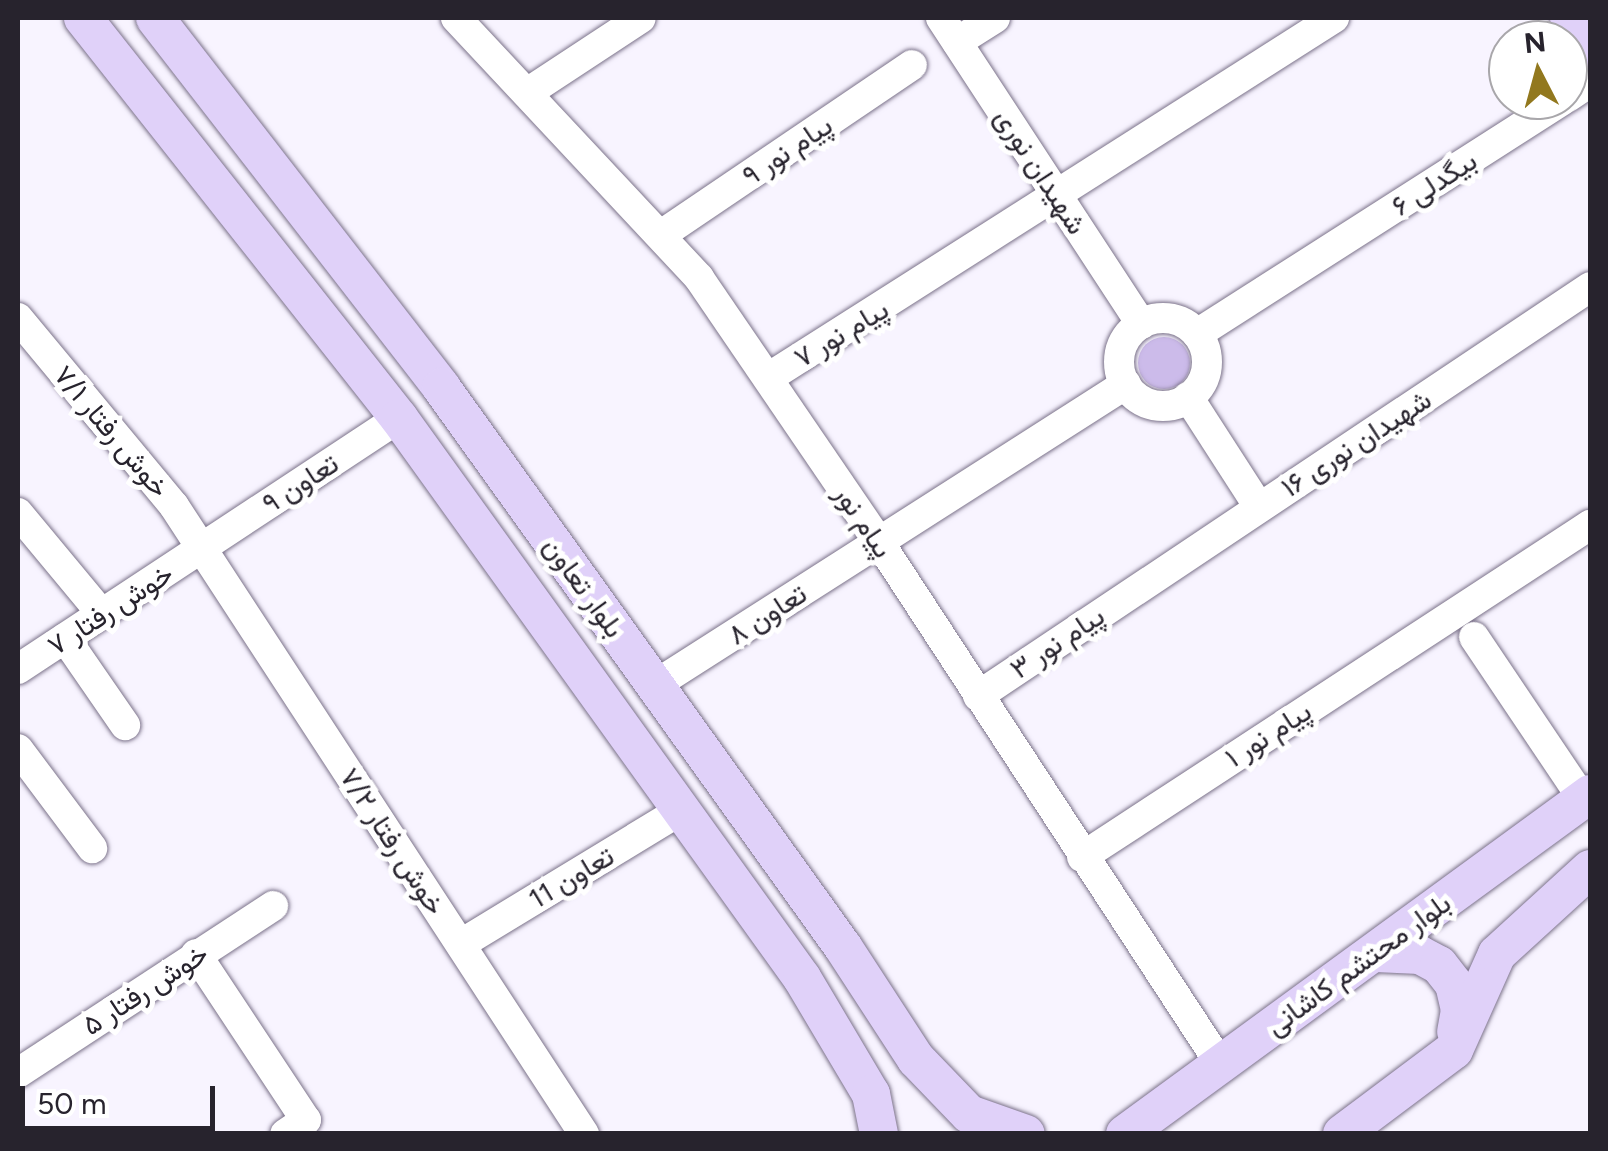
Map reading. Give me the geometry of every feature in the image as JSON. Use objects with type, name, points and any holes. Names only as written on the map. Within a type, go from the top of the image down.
[{"type":"main road","name":"بلوار تعاون","points":[[83,18],[399,418],[802,978],[871,1094],[879,1134]]},
{"type":"main road","name":"بلوار تعاون","points":[[155,18],[440,387],[844,947],[916,1059],[974,1124],[1026,1134]]},
{"type":"main road","points":[[1569,18],[1590,48]]},
{"type":"main road","name":"بلوار محتشم کاشانی","points":[[1125,1134],[1587,796]]},
{"type":"main road","points":[[1342,1134],[1454,1050],[1497,954],[1590,869]]},
{"type":"main road","points":[[1376,953],[1420,955],[1439,965],[1454,984],[1460,1010],[1454,1050]]},
{"type":"street","name":"پیام نور","points":[[456,18],[699,278],[878,542],[1220,1065]]},
{"type":"street","points":[[527,93],[641,18]]},
{"type":"street","points":[[949,30],[995,18]]},
{"type":"street","name":"پیام نور ۷","points":[[768,378],[914,289],[1334,18]]},
{"type":"street","name":"شهیدان نوری","points":[[949,30],[1140,324]]},
{"type":"street","name":"پیام نور ۹","points":[[661,236],[912,66]]},
{"type":"street","name":"بیگدلی ۶","points":[[1197,334],[1531,120]]},
{"type":"street","name":"شهیدان نوری ۱۶","points":[[1136,589],[1590,287]]},
{"type":"street","name":"خوش رفتار ۷/۱","points":[[18,318],[174,506],[202,548]]},
{"type":"street","points":[[1168,318],[1197,334],[1207,368],[1203,381],[1188,396],[1168,405],[1153,404],[1140,399],[1126,384],[1119,361],[1122,346],[1140,324],[1168,318]]},
{"type":"street","name":"تعاون ۸","points":[[655,685],[1126,384]]},
{"type":"street","points":[[1188,396],[1259,507]]},
{"type":"street","name":"تعاون ۹","points":[[202,548],[399,418]]},
{"type":"street","points":[[18,513],[102,614]]},
{"type":"street","name":"پیام نور ۱","points":[[1082,856],[1464,625],[1590,525]]},
{"type":"street","name":"خوش رفتار ۷","points":[[18,670],[202,548]]},
{"type":"street","name":"خوش رفتار ۷/۲","points":[[202,548],[584,1134]]},
{"type":"street","name":"پیام نور ۳","points":[[978,696],[1136,589]]},
{"type":"street","points":[[1464,625],[1587,796]]},
{"type":"street","points":[[65,638],[126,725]]},
{"type":"street","points":[[18,750],[92,848]]},
{"type":"street","name":"تعاون 11","points":[[461,944],[681,810]]},
{"type":"street","name":"خوش رفتار ۵","points":[[18,1073],[273,906]]},
{"type":"street","points":[[196,954],[306,1120],[286,1134]]},
{"type":"shaded area","points":[[1164,337],[1183,344],[1190,363],[1183,382],[1164,389],[1145,382],[1138,363],[1145,344]]}]
